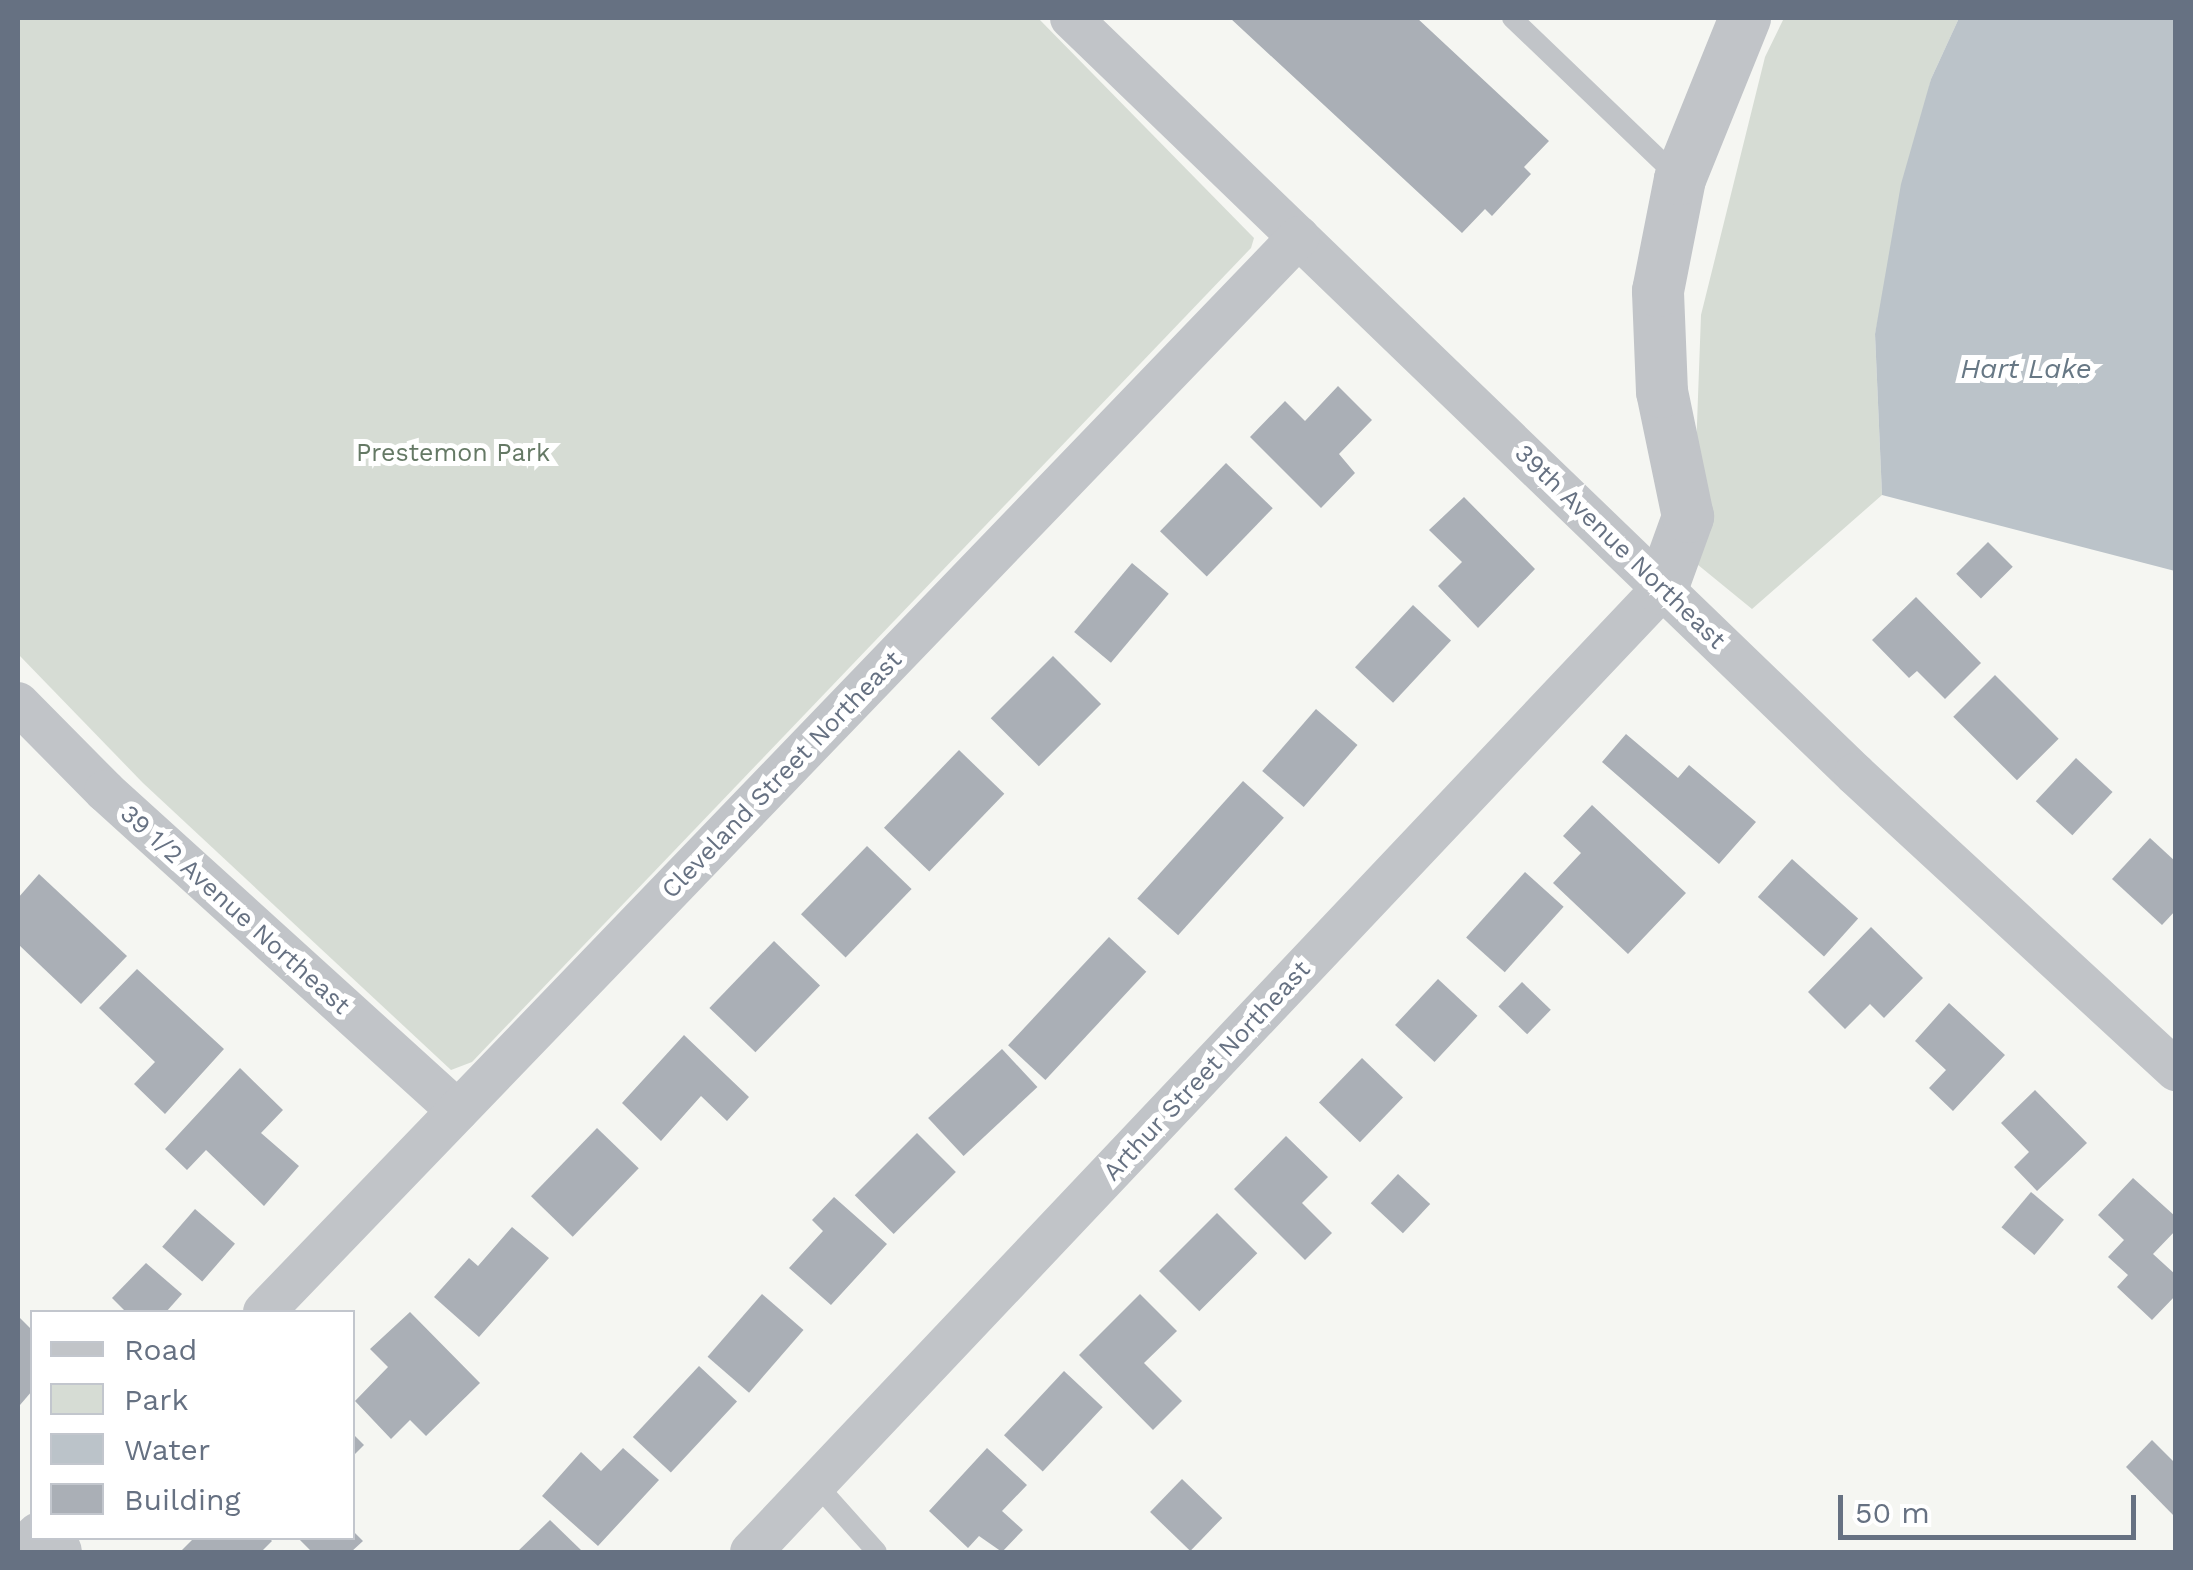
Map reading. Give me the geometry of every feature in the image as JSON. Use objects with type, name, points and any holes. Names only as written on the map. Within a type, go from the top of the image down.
[{"type":"street","name":"39th Avenue Northeast","points":[[1071,18],[1662,589],[2176,1070]]},
{"type":"street","points":[[1662,589],[1688,517],[1662,392],[1658,291],[1680,179],[1745,18]]},
{"type":"street","name":"Cleveland Street Northeast","points":[[266,1310],[1299,237]]},
{"type":"street","name":"Arthur Street Northeast","points":[[751,1552],[1662,589]]},
{"type":"street","name":"39 1/2 Avenue Northeast","points":[[18,703],[104,792],[458,1112]]},
{"type":"lane","points":[[1500,18],[1510,18],[1680,179]]},
{"type":"lane","points":[[816,1484],[877,1552]]},
{"type":"green space","name":"Prestemon Park","points":[[18,18],[1038,18],[1254,238],[1251,248],[472,1062],[451,1070],[143,783],[18,654]]},
{"type":"green space","points":[[1784,18],[1959,18],[1931,79],[1875,334],[1882,495],[1752,609],[1692,560],[1701,315],[1765,57]]},
{"type":"water","name":"Hart Lake","points":[[1959,18],[2175,18],[2175,571],[1882,495],[1875,334],[1901,184],[1931,79]]},
{"type":"building","points":[[1230,18],[1417,18],[1549,141],[1524,167],[1531,174],[1492,216],[1485,209],[1462,233]]},
{"type":"building","points":[[1338,386],[1372,420],[1339,454],[1355,473],[1321,508],[1250,437],[1285,401],[1305,421]]},
{"type":"building","points":[[1226,463],[1273,508],[1207,576],[1160,531]]},
{"type":"building","points":[[1464,497],[1535,569],[1478,628],[1438,586],[1462,562],[1429,530]]},
{"type":"building","points":[[1988,542],[2013,567],[1981,599],[1956,574]]},
{"type":"building","points":[[1132,563],[1169,594],[1111,663],[1074,632]]},
{"type":"building","points":[[1916,597],[1981,663],[1945,699],[1917,671],[1909,678],[1872,640]]},
{"type":"building","points":[[1413,605],[1451,640],[1393,703],[1355,667]]},
{"type":"building","points":[[1053,656],[1101,704],[1039,766],[991,718]]},
{"type":"building","points":[[1995,675],[2059,739],[2017,780],[1953,717]]},
{"type":"building","points":[[1316,709],[1358,745],[1304,807],[1262,771]]},
{"type":"building","points":[[1626,734],[1678,778],[1689,765],[1756,822],[1719,864],[1602,762]]},
{"type":"building","points":[[959,750],[1004,794],[929,871],[884,828]]},
{"type":"building","points":[[2076,758],[2113,792],[2072,835],[2036,801]]},
{"type":"building","points":[[1243,781],[1284,818],[1178,935],[1137,898]]},
{"type":"building","points":[[1592,805],[1686,893],[1628,954],[1553,883],[1581,853],[1563,836]]},
{"type":"building","points":[[2150,838],[2176,862],[2176,910],[2162,925],[2112,879]]},
{"type":"building","points":[[867,846],[912,889],[846,957],[801,914]]},
{"type":"building","points":[[1792,859],[1858,919],[1824,956],[1758,897]]},
{"type":"building","points":[[1525,872],[1564,907],[1505,972],[1466,937]]},
{"type":"building","points":[[39,874],[127,956],[81,1004],[18,944],[18,898]]},
{"type":"building","points":[[1871,927],[1923,978],[1884,1018],[1870,1004],[1845,1029],[1808,992]]},
{"type":"building","points":[[1109,937],[1146,972],[1045,1080],[1008,1045]]},
{"type":"building","points":[[774,941],[820,985],[755,1052],[709,1008]]},
{"type":"building","points":[[137,969],[224,1049],[165,1114],[134,1084],[155,1062],[99,1008]]},
{"type":"building","points":[[1438,979],[1477,1016],[1435,1062],[1395,1025]]},
{"type":"building","points":[[1522,982],[1551,1010],[1527,1034],[1498,1006]]},
{"type":"building","points":[[1949,1003],[2005,1055],[1953,1111],[1929,1088],[1946,1070],[1915,1041]]},
{"type":"building","points":[[684,1035],[749,1097],[727,1121],[701,1096],[661,1141],[622,1103]]},
{"type":"building","points":[[1002,1049],[1037,1087],[964,1156],[928,1118]]},
{"type":"building","points":[[1362,1058],[1403,1098],[1360,1142],[1319,1103]]},
{"type":"building","points":[[240,1068],[283,1110],[261,1133],[299,1166],[264,1206],[206,1150],[187,1170],[165,1149]]},
{"type":"building","points":[[2035,1090],[2087,1143],[2037,1191],[2014,1167],[2029,1152],[2001,1123]]},
{"type":"building","points":[[597,1128],[639,1168],[573,1237],[531,1196]]},
{"type":"building","points":[[917,1133],[956,1172],[894,1234],[855,1195]]},
{"type":"building","points":[[1286,1136],[1328,1177],[1302,1203],[1332,1233],[1305,1260],[1234,1189]]},
{"type":"building","points":[[1398,1174],[1430,1204],[1403,1233],[1371,1203]]},
{"type":"building","points":[[2133,1178],[2176,1217],[2176,1230],[2153,1254],[2176,1275],[2176,1295],[2152,1320],[2117,1287],[2128,1275],[2108,1257],[2124,1240],[2098,1215]]},
{"type":"building","points":[[2031,1192],[2064,1220],[2034,1255],[2001,1227]]},
{"type":"building","points":[[834,1197],[887,1244],[831,1305],[789,1268],[823,1231],[812,1220]]},
{"type":"building","points":[[195,1209],[235,1244],[202,1282],[162,1247]]},
{"type":"building","points":[[1217,1213],[1257,1253],[1199,1311],[1159,1271]]},
{"type":"building","points":[[512,1227],[549,1258],[479,1337],[434,1297],[469,1258],[478,1266]]},
{"type":"building","points":[[146,1263],[182,1294],[168,1310],[124,1310],[112,1298]]},
{"type":"building","points":[[762,1294],[804,1330],[749,1393],[708,1357]]},
{"type":"building","points":[[1140,1294],[1177,1331],[1144,1363],[1182,1401],[1153,1430],[1079,1355]]},
{"type":"building","points":[[410,1312],[480,1383],[426,1436],[410,1420],[391,1439],[355,1401],[388,1367],[370,1349]]},
{"type":"building","points":[[18,1316],[30,1328],[30,1393],[20,1405]]},
{"type":"building","points":[[699,1366],[737,1401],[671,1472],[633,1437]]},
{"type":"building","points":[[1064,1371],[1103,1407],[1043,1472],[1004,1435]]},
{"type":"building","points":[[355,1436],[364,1445],[355,1454]]},
{"type":"building","points":[[2152,1440],[2176,1464],[2176,1518],[2126,1467]]},
{"type":"building","points":[[623,1448],[659,1480],[598,1546],[542,1496],[581,1452],[601,1471]]},
{"type":"building","points":[[987,1448],[1027,1485],[1002,1511],[1023,1530],[1002,1552],[979,1536],[968,1548],[929,1511]]},
{"type":"building","points":[[1182,1479],[1222,1518],[1190,1551],[1150,1512]]},
{"type":"building","points":[[550,1520],[583,1552],[517,1552]]},
{"type":"building","points":[[355,1533],[363,1541],[351,1552],[312,1552],[300,1540],[355,1540]]},
{"type":"building","points":[[192,1540],[272,1541],[261,1552],[180,1552]]}]
